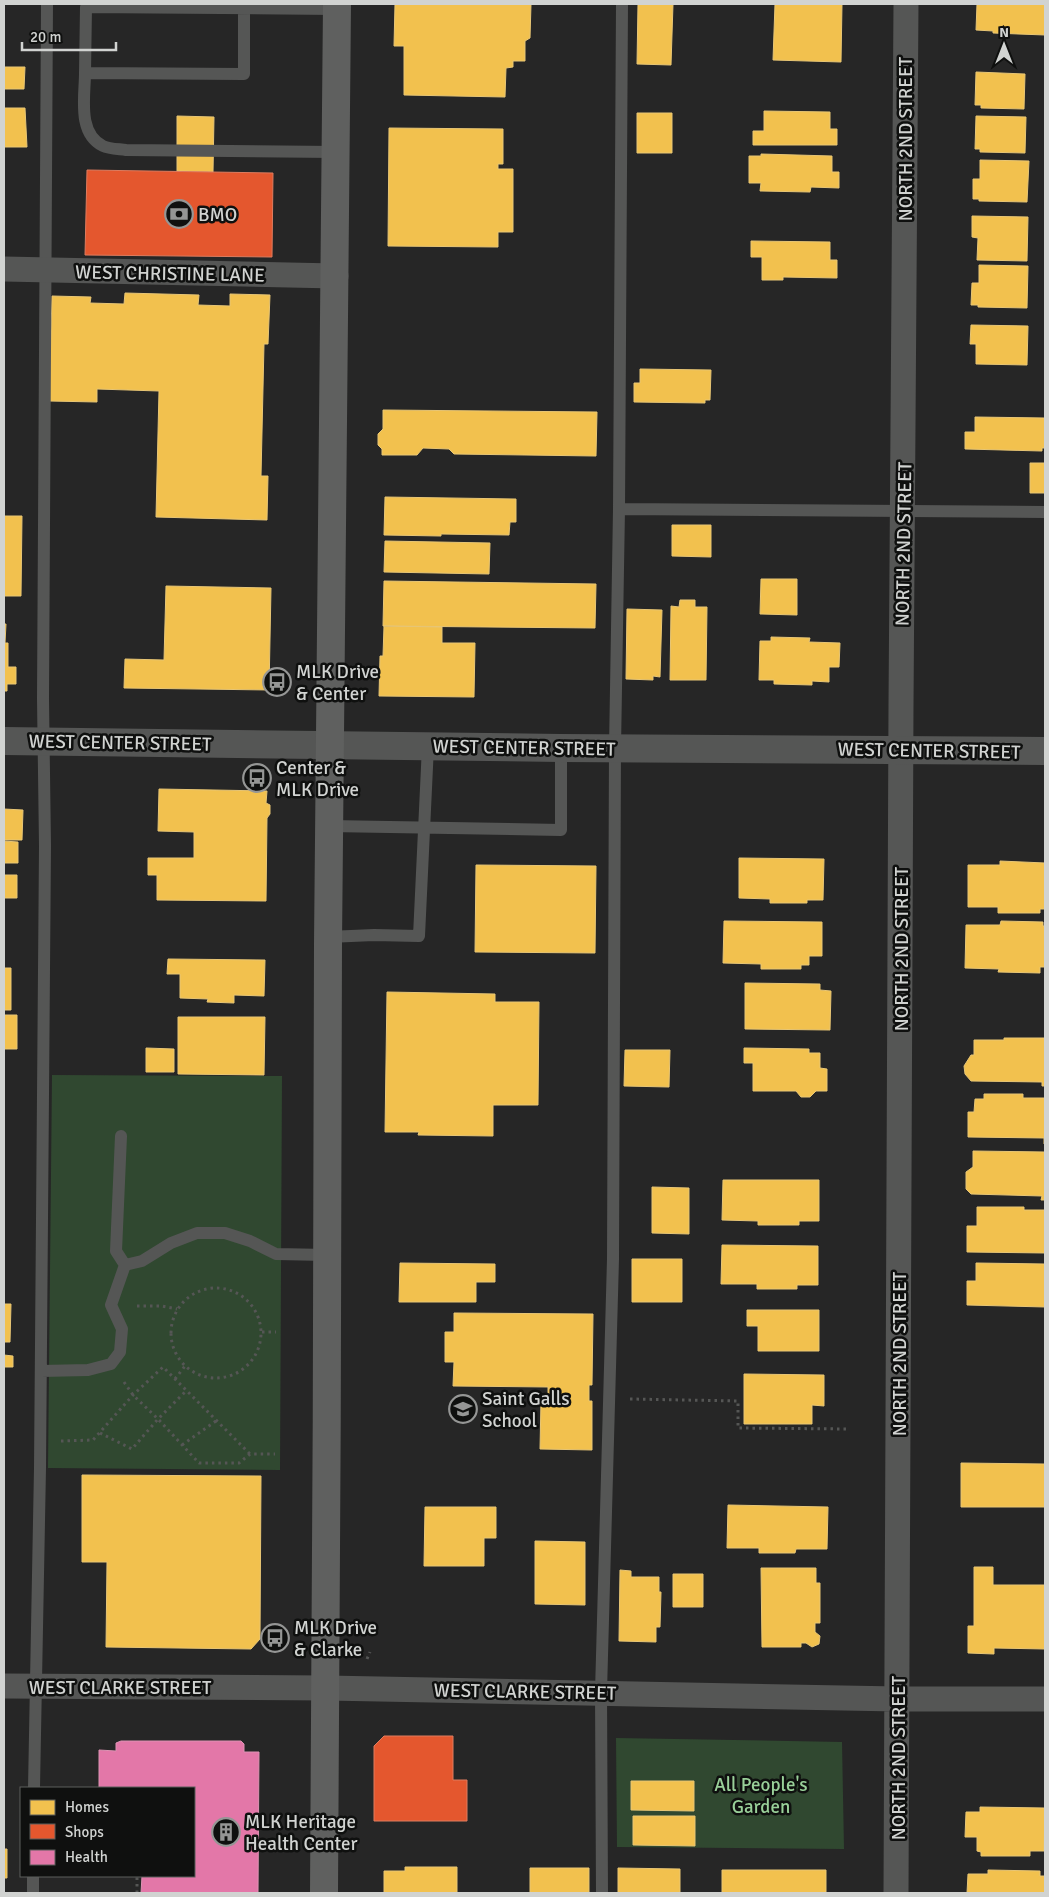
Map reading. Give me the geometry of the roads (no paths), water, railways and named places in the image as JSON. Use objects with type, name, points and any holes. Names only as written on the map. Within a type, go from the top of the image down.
[{"type":"main road","points":[[324,1893],[327,1688],[328,937],[336,276],[337,6]]},
{"type":"street","name":"NORTH 2ND STREET","points":[[896,1893],[906,4]]},
{"type":"street","name":"WEST CHRISTINE LANE","points":[[4,270],[336,276]]},
{"type":"street","name":"WEST CENTER STREET","points":[[4,741],[561,748],[1045,751]]},
{"type":"street","name":"WEST CLARKE STREET","points":[[4,1686],[327,1688],[898,1699],[1045,1699]]},
{"type":"lane","points":[[34,1787],[41,1371],[46,846],[43,742],[47,4]]},
{"type":"lane","points":[[602,1893],[601,1692],[613,1259],[615,748],[619,509],[622,4]]},
{"type":"lane","points":[[336,152],[126,150],[103,147],[92,137],[85,120],[85,73],[86,7],[244,8],[337,6]]},
{"type":"lane","points":[[85,73],[244,74],[244,8]]},
{"type":"lane","points":[[619,509],[1045,512]]},
{"type":"lane","points":[[328,937],[419,936],[428,746]]},
{"type":"lane","points":[[329,826],[561,830],[561,748]]},
{"type":"lane","points":[[121,1136],[116,1251],[125,1265]]},
{"type":"lane","points":[[125,1265],[142,1262],[171,1243],[197,1233],[226,1233],[250,1241],[276,1254],[327,1255]]},
{"type":"lane","points":[[41,1371],[88,1370],[111,1364],[120,1352],[122,1329],[111,1306],[125,1265]]},
{"type":"lane","points":[[33,1877],[33,1893]]},
{"type":"place","name":"BMO","points":[[179,214]]},
{"type":"place","name":"MLK Drive & Center","points":[[277,682]]},
{"type":"place","name":"Center & MLK Drive","points":[[257,778]]},
{"type":"place","name":"Saint Galls School","points":[[463,1409]]},
{"type":"place","name":"MLK Drive & Clarke","points":[[275,1638]]},
{"type":"place","name":"MLK Heritage Health Center","points":[[226,1832]]},
{"type":"park label","name":"All People's Garden","points":[[761,1795]]}]
